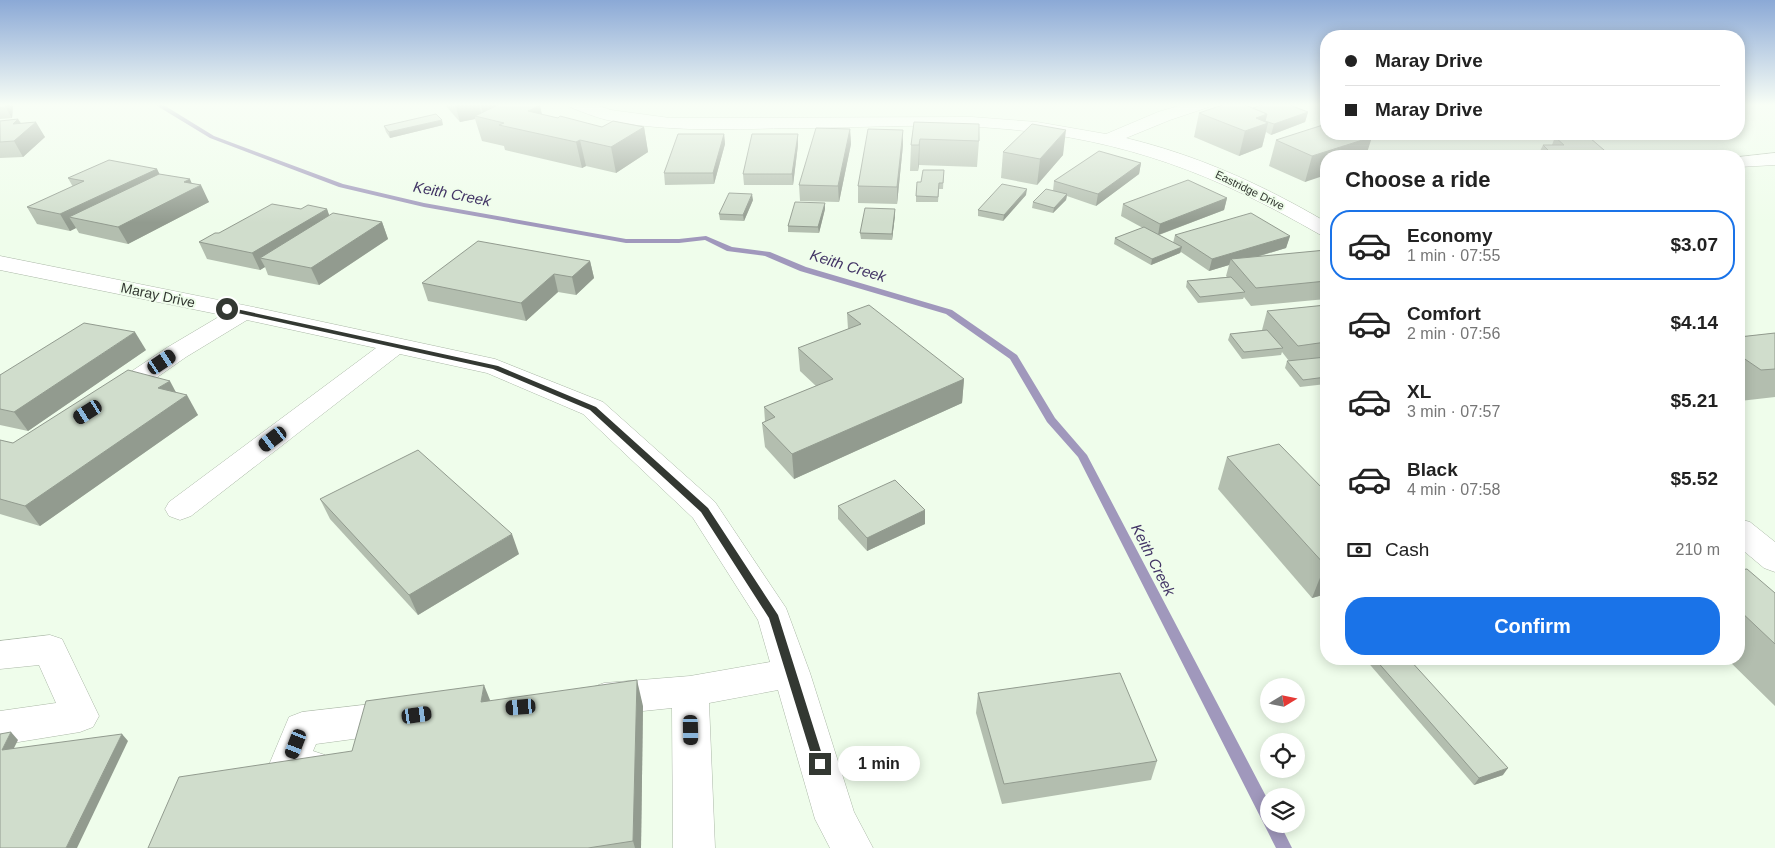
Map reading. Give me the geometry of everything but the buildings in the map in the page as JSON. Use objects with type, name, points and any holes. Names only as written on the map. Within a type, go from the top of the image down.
[{"type":"street","name":"Eastridge Drive","points":[[1120,144],[1172,158],[1225,177],[1320,227]]},
{"type":"street","points":[[1745,162],[1775,159]]},
{"type":"street","name":"Maray Drive","points":[[0,262],[243,312],[495,367],[593,408],[704,510],[774,617],[840,838]]},
{"type":"street","points":[[95,407],[177,352],[243,312]]},
{"type":"street","points":[[180,509],[396,345]]},
{"type":"street","points":[[1745,535],[1775,560]]},
{"type":"street","points":[[0,655],[50,649],[80,716],[0,728]]},
{"type":"street","points":[[572,702],[690,691],[792,673]]},
{"type":"street","points":[[690,691],[694,848]]},
{"type":"street","points":[[354,746],[431,713]]},
{"type":"waterway","name":"Keith Creek","points":[[229,144],[341,186],[424,205],[626,241],[679,241],[706,238],[730,249],[767,254],[803,269],[949,312],[1014,357],[1051,420],[1082,455],[1260,801]]},
{"type":"waterway","name":"Keith Creek","points":[[1276,833],[1284,848]]},
{"type":"route","points":[[227,309],[495,367],[593,408],[704,510],[774,617],[820,764]]}]
